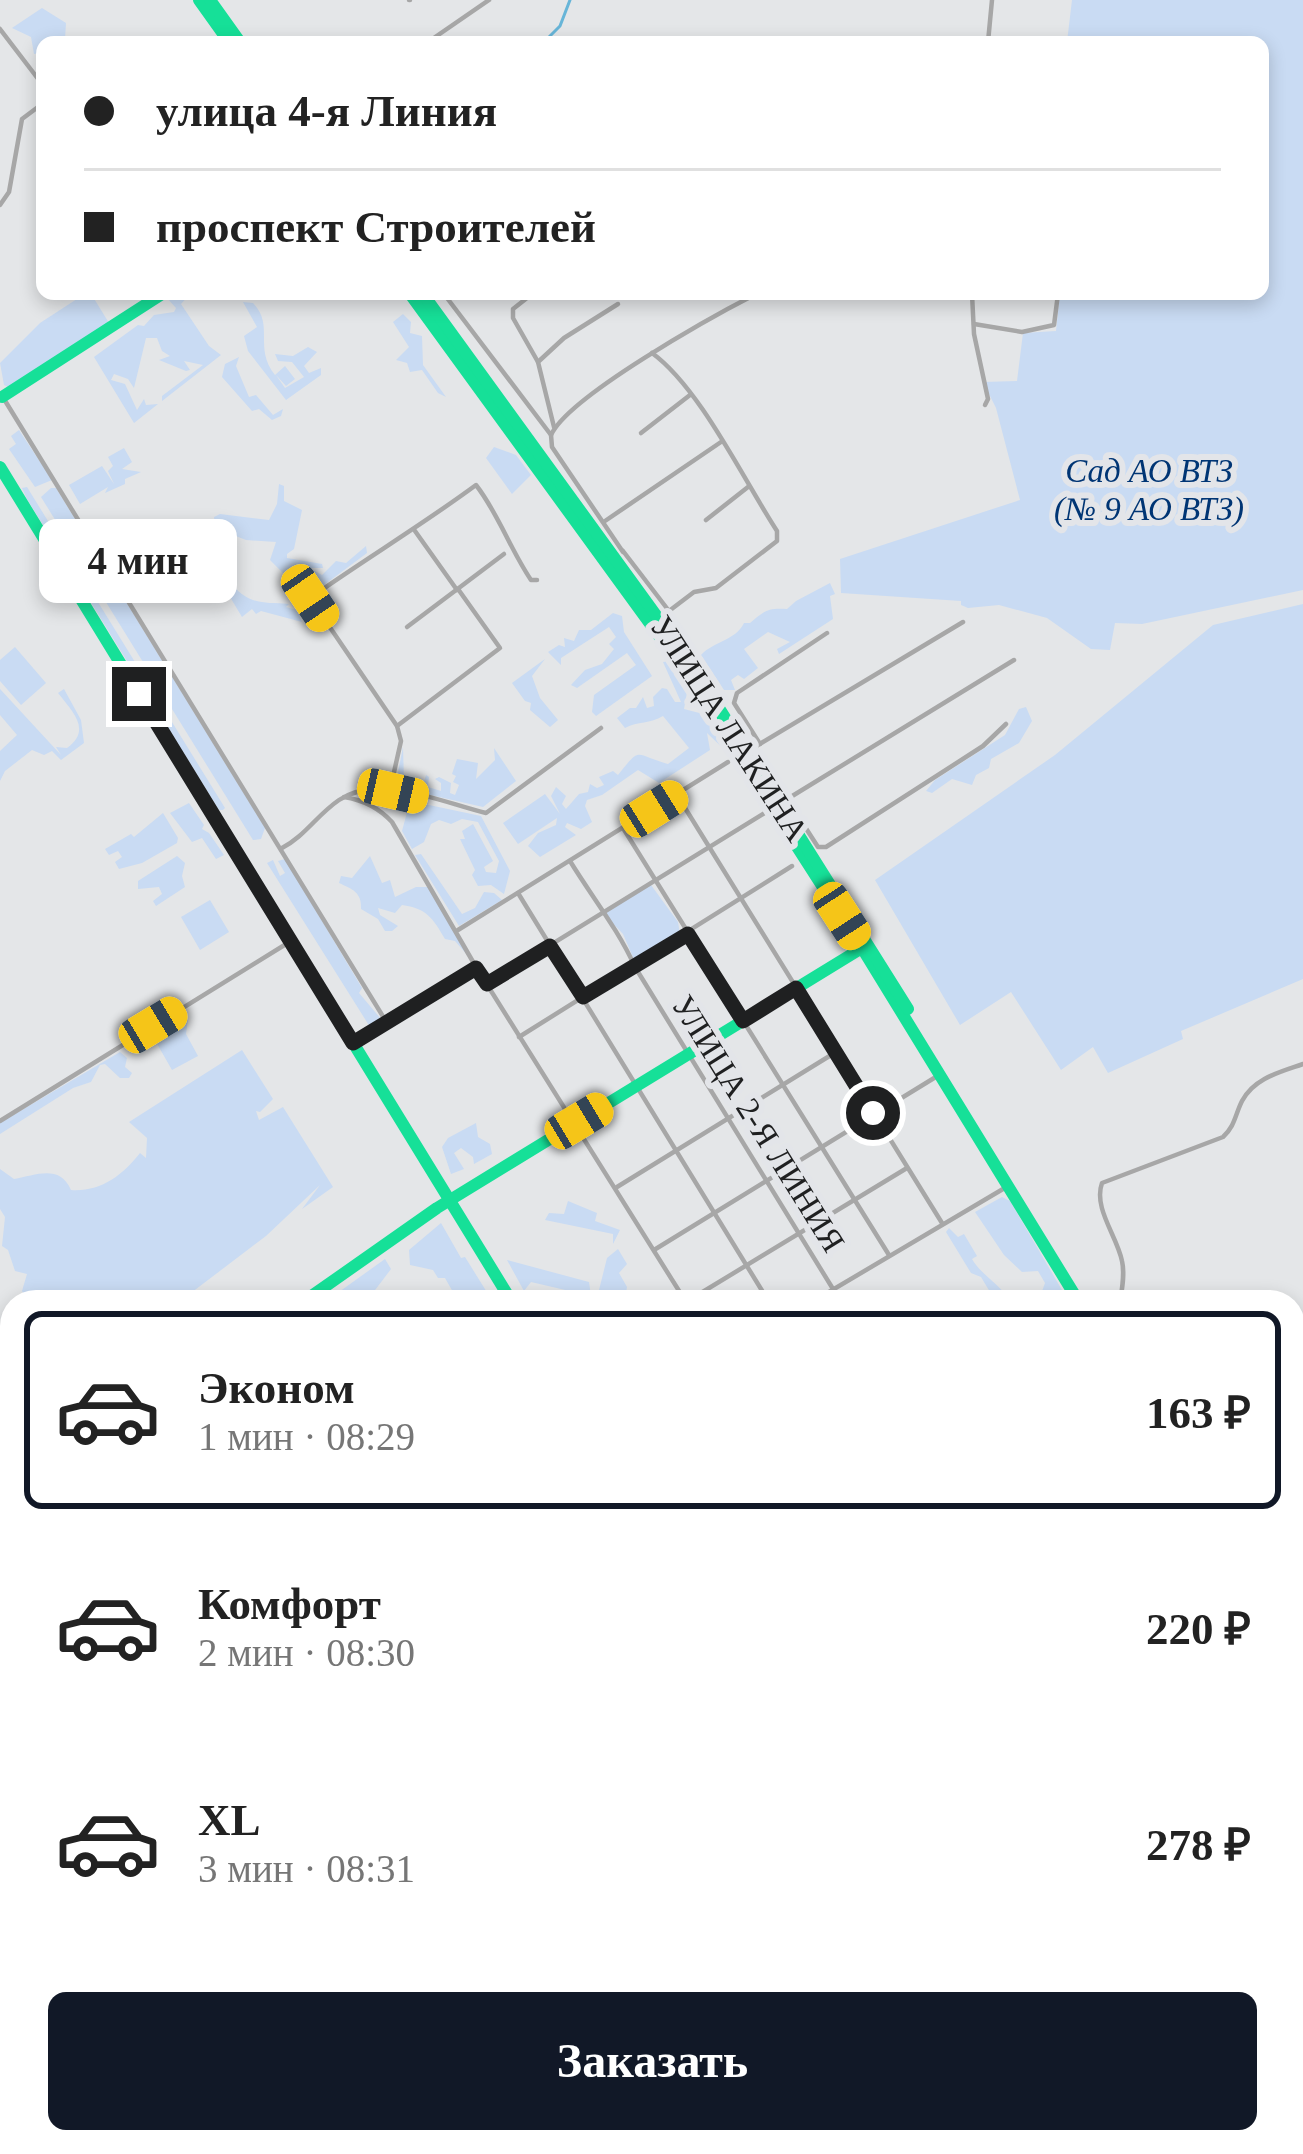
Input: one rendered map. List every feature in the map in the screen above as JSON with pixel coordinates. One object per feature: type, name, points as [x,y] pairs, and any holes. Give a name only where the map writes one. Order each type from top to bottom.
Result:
[{"type":"main road","points":[[199,0],[225,36]]},
{"type":"main road","points":[[210,0],[236,36]]},
{"type":"main road","points":[[1,396],[153,300]]},
{"type":"main road","name":"УЛИЦА ЛАКИНА","points":[[414,300],[780,803],[1076,1290]]},
{"type":"main road","name":"УЛИЦА ЛАКИНА","points":[[428,300],[621,557],[754,747],[780,803],[862,948],[1075,1290]]},
{"type":"main road","points":[[0,467],[505,1290]]},
{"type":"main road","points":[[320,1290],[450,1201],[862,948]]},
{"type":"street","points":[[989,36],[992,0]]},
{"type":"street","points":[[436,36],[486,1]]},
{"type":"street","points":[[0,28],[36,76]]},
{"type":"street","points":[[0,205],[10,192],[22,119],[36,108]]},
{"type":"street","points":[[449,300],[550,435],[552,446],[604,521],[621,557],[669,611],[694,592],[716,588],[736,575],[777,541],[777,531],[690,395],[669,366],[652,353]]},
{"type":"street","points":[[524,300],[513,309],[513,318],[538,362],[554,427]]},
{"type":"street","points":[[550,435],[554,427],[652,353],[745,300]]},
{"type":"street","points":[[972,300],[986,405]]},
{"type":"street","points":[[974,324],[1022,332],[1054,326],[1057,300]]},
{"type":"street","points":[[538,362],[564,338],[618,304]]},
{"type":"street","points":[[641,433],[690,395]]},
{"type":"street","points":[[1,396],[387,1023]]},
{"type":"street","points":[[604,521],[721,442]]},
{"type":"street","points":[[390,790],[401,741],[397,726],[310,598],[415,531],[476,484],[492,505],[496,523],[515,556],[531,580],[537,580]]},
{"type":"street","points":[[706,520],[748,487]]},
{"type":"street","points":[[397,726],[500,648],[415,531]]},
{"type":"street","points":[[407,626],[504,554]]},
{"type":"street","points":[[827,633],[737,692],[734,704],[754,747],[963,622]]},
{"type":"street","points":[[487,984],[1014,660]]},
{"type":"street","points":[[780,803],[818,847],[826,847],[983,746],[1006,724]]},
{"type":"street","points":[[282,848],[303,836],[310,824],[344,797],[375,788],[486,813],[601,728]]},
{"type":"street","points":[[456,932],[728,762]]},
{"type":"street","points":[[677,795],[942,1223]]},
{"type":"street","points":[[344,797],[369,805],[392,822],[476,968],[679,1290]]},
{"type":"street","points":[[623,828],[889,1256]]},
{"type":"street","name":"УЛИЦА 2-Я ЛИНИЯ","points":[[570,861],[602,914],[620,933],[635,967],[833,1289]]},
{"type":"street","points":[[519,1037],[792,866]]},
{"type":"street","points":[[518,893],[762,1290]]},
{"type":"street","points":[[0,1121],[291,940]]},
{"type":"street","points":[[353,1043],[476,968]]},
{"type":"street","points":[[617,1187],[836,1052]]},
{"type":"street","points":[[1121,1290],[1122,1260],[1098,1192],[1102,1183],[1223,1137],[1233,1128],[1251,1088],[1264,1078],[1303,1064]]},
{"type":"street","points":[[654,1250],[939,1075]]},
{"type":"street","points":[[705,1290],[907,1168]]},
{"type":"street","points":[[833,1289],[1009,1187]]},
{"type":"green space","name":"Сад АО ВТЗ (№ 9 АО ВТЗ)","points":[[1072,0],[1303,0],[1303,590],[1142,624],[1115,623],[1110,650],[1091,649],[1047,618],[999,605],[968,608],[961,601],[841,593],[840,559],[1020,500],[996,408],[983,382],[1017,381],[1023,333],[1056,331],[1059,300],[1269,300],[1269,36],[1068,36]]},
{"type":"green space","points":[[42,8],[66,23],[65,36],[36,36],[34,54],[31,37],[12,28]]},
{"type":"green space","points":[[75,300],[95,300],[109,323],[12,389],[4,385],[0,363],[40,323]]},
{"type":"green space","points":[[169,300],[185,300],[181,304],[209,346],[221,355],[162,401],[162,396],[203,365],[184,361],[190,370],[186,371],[159,360],[170,356],[157,338],[146,338],[134,388],[128,379],[114,374],[111,380],[125,384],[137,410],[144,399],[146,405],[158,404],[134,423],[94,357],[154,315],[176,308]]},
{"type":"green space","points":[[243,302],[253,303],[263,320],[265,355],[275,375],[285,366],[295,379],[286,386],[276,375],[285,388],[304,377],[292,362],[278,361],[275,354],[293,356],[308,347],[317,352],[304,366],[309,373],[321,368],[321,375],[286,400],[248,351],[244,336],[257,327]]},
{"type":"green space","points":[[403,314],[411,322],[410,333],[422,336],[423,365],[446,397],[422,370],[410,372],[407,363],[396,360],[409,347],[393,322]]},
{"type":"green space","points":[[239,357],[236,366],[249,397],[256,395],[273,415],[283,409],[281,416],[272,420],[259,409],[252,411],[222,377],[225,364]]},
{"type":"green space","points":[[19,430],[52,480],[35,487],[9,449],[16,444],[11,436]]},
{"type":"green space","points":[[494,447],[516,455],[531,475],[512,494],[486,458]]},
{"type":"green space","points":[[124,448],[132,462],[122,469],[141,472],[80,504],[69,485],[102,466],[114,484],[108,457]]},
{"type":"green space","points":[[279,484],[284,486],[284,501],[302,510],[294,549],[287,558],[322,564],[323,568],[309,568],[322,575],[336,561],[346,563],[366,546],[367,553],[320,588],[283,579],[270,560],[276,542],[246,540],[215,528],[214,517],[220,514],[269,520]]},
{"type":"green space","points":[[27,487],[223,810],[27,499],[22,488]]},
{"type":"green space","points":[[56,488],[265,828],[261,839],[253,840],[41,497]]},
{"type":"green space","points":[[217,561],[234,565],[232,585],[246,597],[289,604],[286,607],[297,610],[302,622],[261,611],[256,614],[252,609],[242,617],[221,582],[228,576],[215,573]]},
{"type":"green space","points":[[830,583],[835,594],[830,596],[833,619],[779,654],[777,649],[790,642],[768,632],[744,649],[758,668],[744,679],[738,675],[731,680],[735,690],[724,690],[701,655],[744,623],[767,611],[787,609]]},
{"type":"green space","points":[[1303,604],[1303,979],[1181,1031],[1183,1039],[1108,1073],[1093,1047],[1061,1070],[1011,992],[960,1025],[875,880],[1055,755],[1213,625]]},
{"type":"green space","points":[[613,613],[622,616],[624,632],[652,676],[596,716],[592,712],[594,695],[636,665],[627,653],[577,688],[571,685],[585,670],[602,664],[614,649],[609,644],[616,637],[609,627],[561,658],[561,665],[548,652],[559,645],[565,647],[564,638],[574,641],[579,630],[591,630]]},
{"type":"green space","points":[[15,647],[46,683],[21,705],[0,681],[0,660]]},
{"type":"green space","points":[[545,659],[532,676],[540,698],[558,720],[550,727],[530,710],[531,703],[512,683]]},
{"type":"green space","points":[[670,661],[688,687],[684,709],[711,716],[730,755],[707,733],[710,750],[659,783],[638,770],[587,800],[592,822],[581,829],[567,823],[565,827],[576,835],[540,857],[528,846],[538,833],[556,825],[557,818],[518,844],[503,823],[545,794],[560,814],[551,796],[556,787],[566,796],[562,804],[566,809],[579,794],[588,792],[590,784],[604,785],[599,777],[613,771],[618,775],[635,756],[668,764],[689,748],[663,716],[625,728],[617,718],[636,708],[643,697],[647,708],[654,706],[653,697],[662,688],[681,702],[663,662]]},
{"type":"green space","points":[[0,689],[61,755],[56,747],[67,748],[79,728],[58,693],[64,689],[81,720],[84,743],[61,760],[52,751],[44,755],[32,750],[5,771],[0,781],[0,751],[17,735],[0,715]]},
{"type":"green space","points":[[1026,707],[1032,721],[1019,743],[991,759],[989,768],[976,775],[972,785],[952,779],[932,793],[926,791],[935,780],[1005,735],[1019,709]]},
{"type":"green space","points":[[403,747],[404,780],[413,789],[422,789],[426,775],[428,787],[441,791],[435,779],[439,777],[451,783],[450,793],[455,795],[459,785],[452,774],[457,759],[478,763],[476,779],[495,760],[494,748],[516,781],[483,807],[400,788],[396,782]]},
{"type":"green space","points":[[410,801],[481,816],[510,871],[504,894],[491,885],[478,886],[472,875],[475,870],[460,839],[465,839],[462,831],[473,824],[493,861],[484,867],[486,872],[496,873],[499,861],[478,822],[439,820],[431,824],[424,842],[412,849],[402,831]]},
{"type":"green space","points":[[189,803],[202,829],[224,855],[216,859],[202,838],[192,842],[170,813]]},
{"type":"green space","points":[[163,813],[177,843],[142,863],[119,869],[115,862],[122,857],[118,851],[109,855],[105,849],[131,834],[134,837]]},
{"type":"green space","points":[[421,854],[462,914],[475,908],[484,892],[502,900],[459,926],[415,855]]},
{"type":"green space","points":[[177,856],[185,863],[185,887],[156,906],[153,901],[162,894],[159,887],[138,889],[138,881]]},
{"type":"green space","points":[[370,856],[382,883],[390,880],[395,897],[428,887],[469,957],[417,909],[402,905],[395,913],[378,908],[380,915],[398,926],[385,931],[378,919],[361,909],[358,895],[339,883],[341,876],[352,878]]},
{"type":"green space","points":[[285,859],[362,988],[359,993],[381,1019],[378,1025],[370,1027],[267,863],[273,860],[280,876],[285,873],[278,861]]},
{"type":"green space","points":[[651,885],[678,922],[680,934],[635,962],[623,934],[604,914]]},
{"type":"green space","points":[[210,900],[229,932],[200,950],[181,917]]},
{"type":"green space","points":[[188,1020],[186,1034],[198,1056],[172,1070],[156,1042],[161,1033]]},
{"type":"green space","points":[[242,1050],[273,1099],[256,1111],[259,1120],[283,1107],[333,1187],[302,1209],[320,1185],[266,1236],[195,1290],[22,1290],[27,1274],[15,1271],[2,1246],[5,1217],[0,1209],[0,1169],[14,1179],[54,1174],[71,1190],[101,1185],[140,1153],[146,1158],[147,1138],[129,1122]]},
{"type":"green space","points":[[120,1052],[127,1058],[129,1078],[120,1078],[100,1065],[91,1082],[73,1088],[0,1134],[0,1123]]},
{"type":"green space","points":[[476,1123],[478,1137],[490,1144],[492,1154],[474,1164],[473,1157],[461,1148],[454,1153],[464,1169],[451,1174],[442,1147],[448,1138]]},
{"type":"green space","points":[[1002,1197],[1010,1201],[1062,1290],[1042,1290],[1045,1283],[1038,1271],[1022,1272],[1004,1255],[975,1212]]},
{"type":"green space","points":[[568,1201],[597,1213],[595,1221],[620,1230],[613,1244],[613,1234],[545,1220],[549,1213],[564,1214]]},
{"type":"green space","points":[[441,1223],[486,1290],[452,1290],[433,1270],[410,1265],[409,1250]]},
{"type":"green space","points":[[949,1228],[958,1237],[964,1234],[977,1256],[972,1259],[976,1265],[1002,1290],[989,1290],[981,1277],[971,1273],[946,1232]]},
{"type":"green space","points":[[618,1249],[627,1264],[619,1273],[626,1290],[599,1290],[607,1258]]},
{"type":"green space","points":[[385,1259],[391,1269],[375,1290],[342,1290]]},
{"type":"green space","points":[[507,1260],[589,1282],[590,1290],[531,1282],[523,1290]]},
{"type":"waterway","points":[[550,36],[560,26],[570,0]]},
{"type":"traffic: fast","points":[[199,0],[225,36]]},
{"type":"traffic: fast","points":[[210,0],[236,36]]},
{"type":"traffic: fast","points":[[2,397],[153,300]]},
{"type":"traffic: fast","points":[[414,300],[683,669],[862,948],[1072,1290]]},
{"type":"traffic: fast","points":[[427,300],[690,662],[908,1009]]},
{"type":"traffic: fast","points":[[0,467],[505,1290]]},
{"type":"traffic: fast","points":[[320,1290],[437,1208],[862,948]]},
{"type":"route","points":[[139,694],[353,1043],[476,968],[487,984],[550,946],[583,997],[688,934],[743,1021],[796,988],[873,1113]]}]
